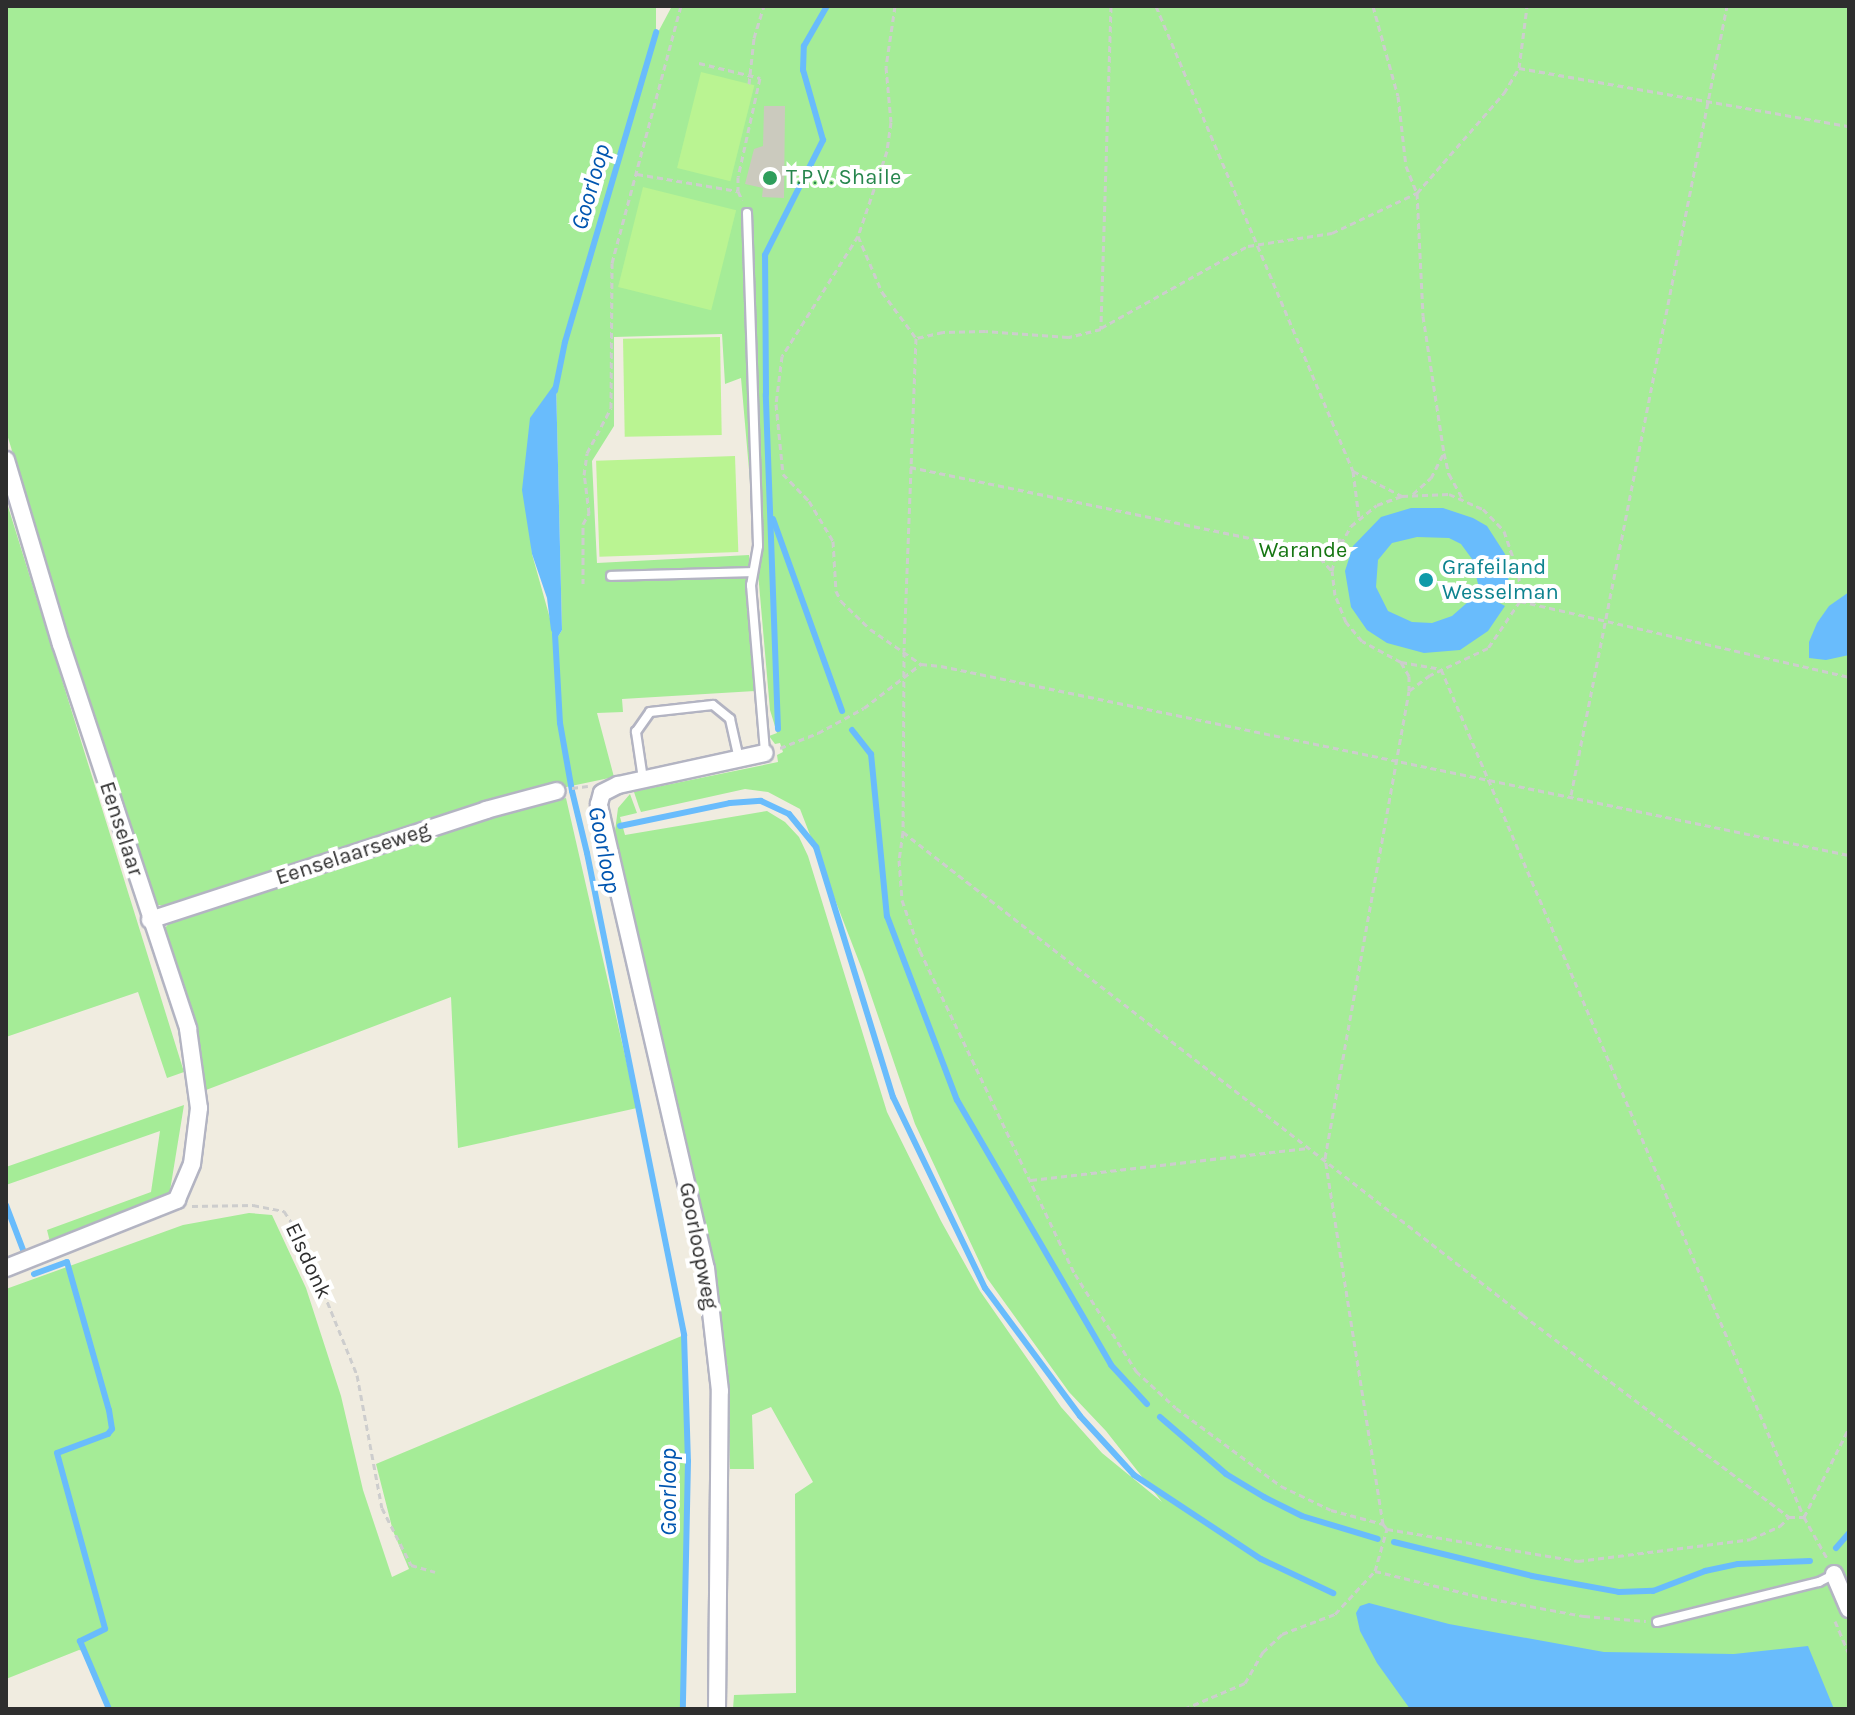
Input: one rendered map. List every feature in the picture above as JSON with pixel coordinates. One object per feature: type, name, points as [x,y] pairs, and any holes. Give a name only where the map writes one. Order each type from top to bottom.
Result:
[{"type":"street","name":"Eenselaar","points":[[6,460],[61,644],[188,1029],[199,1108],[192,1164],[177,1200]]},
{"type":"street","points":[[643,779],[765,753]]},
{"type":"street","name":"Goorloopweg","points":[[643,779],[602,793],[599,804],[642,1004],[706,1269],[720,1391],[717,1709]]},
{"type":"street","name":"Eenselaarseweg","points":[[150,920],[486,810],[557,791]]},
{"type":"street","points":[[6,1268],[177,1200]]},
{"type":"street","points":[[1834,1574],[1849,1609]]},
{"type":"lane","points":[[747,213],[758,546],[751,572],[765,753]]},
{"type":"lane","points":[[611,576],[751,572]]},
{"type":"lane","points":[[643,779],[636,732],[650,712],[713,705],[730,719],[739,760]]},
{"type":"lane","points":[[1657,1622],[1819,1582],[1834,1574]]},
{"type":"path","points":[[583,584],[583,524],[589,513],[584,475],[587,453],[611,408],[612,263],[681,6]]},
{"type":"path","points":[[749,84],[754,38],[764,6]]},
{"type":"path","points":[[895,6],[886,67],[891,122],[887,151],[858,236],[782,356],[776,404],[783,474],[809,501],[833,541],[836,591],[841,601],[870,629],[921,664],[1849,855]]},
{"type":"path","points":[[1101,329],[1111,6]]},
{"type":"path","points":[[1156,6],[1260,245],[1353,471],[1359,518]]},
{"type":"path","points":[[1373,6],[1398,96],[1406,166],[1417,193],[1423,316],[1444,453],[1449,474],[1463,499]]},
{"type":"path","points":[[916,338],[943,332],[985,331],[1068,337],[1101,329],[1157,300],[1225,256],[1260,245],[1332,233],[1417,193],[1504,93],[1519,68],[1527,6]]},
{"type":"path","points":[[1571,797],[1603,620],[1727,6]]},
{"type":"path","points":[[699,63],[760,78],[738,177],[738,191],[747,213]]},
{"type":"path","points":[[1519,68],[1849,126]]},
{"type":"path","points":[[637,174],[738,191]]},
{"type":"path","points":[[858,236],[882,292],[916,338],[904,651],[903,832],[899,860],[902,900],[920,951],[1075,1274],[1136,1371],[1176,1408],[1281,1486],[1331,1510],[1383,1524]]},
{"type":"path","points":[[1413,495],[1431,478],[1444,453]]},
{"type":"path","points":[[910,467],[1304,549],[1320,558],[1332,571]]},
{"type":"path","points":[[1353,471],[1402,496]]},
{"type":"path","points":[[1409,691],[1441,669],[1488,648],[1509,623],[1520,601],[1519,575],[1504,531],[1483,509],[1449,494],[1402,496],[1377,505],[1359,518],[1343,538],[1332,571],[1335,595],[1346,622],[1362,641],[1401,662],[1441,669]]},
{"type":"path","points":[[1304,549],[1322,547],[1343,538]]},
{"type":"path","points":[[1520,601],[1849,677]]},
{"type":"path","points":[[1401,662],[1409,676],[1409,691],[1325,1158],[1383,1524],[1387,1529],[1578,1561],[1751,1539],[1780,1526],[1789,1517]]},
{"type":"path","points":[[765,753],[844,719],[883,696],[921,664]]},
{"type":"path","points":[[1441,669],[1804,1517],[1834,1574]]},
{"type":"path","points":[[903,832],[1523,1315],[1789,1517],[1804,1517]]},
{"type":"path","points":[[1031,1180],[1308,1148]]},
{"type":"path","name":"Elsdonk","points":[[177,1200],[192,1206],[253,1205],[284,1211],[301,1237],[357,1375],[382,1508],[411,1565],[435,1572]]},
{"type":"path","points":[[1804,1517],[1849,1428]]},
{"type":"path","points":[[1184,1709],[1245,1683],[1263,1652],[1282,1634],[1335,1614],[1375,1571],[1387,1529]]},
{"type":"path","points":[[1375,1571],[1584,1616],[1657,1622]]},
{"type":"green space","name":"Warande","points":[[6,6],[656,6],[656,36],[672,6],[1849,6],[1849,1709],[733,1709],[734,1695],[796,1693],[795,1494],[813,1482],[771,1407],[752,1415],[754,1469],[730,1469],[728,1370],[715,1283],[615,831],[618,808],[630,794],[637,813],[620,817],[625,835],[767,811],[785,822],[799,837],[808,856],[887,1112],[941,1221],[980,1291],[1061,1407],[1102,1453],[1162,1502],[1106,1431],[1069,1392],[987,1278],[915,1124],[863,972],[800,809],[768,792],[745,789],[641,812],[639,807],[634,792],[778,762],[777,755],[783,752],[780,743],[775,744],[769,736],[777,733],[770,710],[741,378],[725,384],[722,334],[614,337],[614,426],[592,461],[597,563],[749,555],[755,691],[622,699],[623,712],[597,713],[614,777],[486,804],[173,907],[158,905],[149,899],[6,431]],"holes":[[[556,383],[562,630],[556,640],[532,554],[531,538]]]},
{"type":"green space","points":[[701,72],[754,85],[730,181],[677,168]]},
{"type":"green space","points":[[643,187],[736,210],[711,310],[618,287]]},
{"type":"green space","points":[[720,337],[722,435],[625,437],[623,339]]},
{"type":"green space","points":[[735,456],[738,552],[599,557],[596,461]]},
{"type":"green space","points":[[6,500],[184,1072],[167,1078],[138,992],[6,1037]]},
{"type":"green space","points":[[566,798],[637,1108],[458,1148],[451,997],[206,1090],[201,1062],[162,941],[164,929],[175,917],[488,814]]},
{"type":"green space","points":[[184,1105],[168,1203],[52,1250],[47,1230],[151,1192],[160,1131],[6,1185],[6,1167]]},
{"type":"green space","points":[[249,1213],[272,1215],[306,1288],[341,1396],[363,1490],[392,1577],[409,1569],[393,1531],[376,1464],[684,1335],[688,1461],[683,1709],[110,1709],[84,1651],[79,1650],[6,1679],[6,1289],[183,1225]]},
{"type":"water","points":[[556,382],[562,630],[556,640],[551,630],[547,598],[532,554],[522,490],[530,418]]},
{"type":"water","points":[[1411,508],[1443,508],[1487,526],[1505,554],[1510,591],[1498,592],[1496,601],[1505,606],[1488,631],[1460,650],[1424,653],[1387,643],[1367,630],[1351,607],[1345,571],[1353,546],[1381,517]],"holes":[[[1417,537],[1449,538],[1461,544],[1472,559],[1478,584],[1487,590],[1485,598],[1469,601],[1452,616],[1432,623],[1412,622],[1388,611],[1376,587],[1378,560],[1392,543]]]},
{"type":"water","points":[[1849,592],[1849,655],[1826,660],[1809,658],[1809,642],[1817,623],[1829,606]]},
{"type":"water","points":[[1369,1603],[1449,1624],[1604,1652],[1734,1654],[1808,1646],[1834,1709],[1410,1709],[1377,1663],[1360,1631],[1356,1613],[1360,1606]]},
{"type":"building","points":[[764,106],[785,106],[784,198],[762,197],[763,188],[745,184],[754,149],[763,146]]},
{"type":"waterway","points":[[778,729],[766,394],[765,255],[823,140],[803,70],[804,46],[827,6]]},
{"type":"waterway","name":"Goorloop","points":[[555,391],[565,342],[656,32]]},
{"type":"waterway","points":[[773,519],[842,711]]},
{"type":"waterway","name":"Goorloop","points":[[555,634],[560,723],[572,791],[684,1335],[688,1461],[683,1709]]},
{"type":"waterway","points":[[852,730],[871,754],[887,916],[957,1100],[1111,1365],[1147,1404]]},
{"type":"waterway","points":[[620,826],[730,803],[761,801],[789,814],[816,847],[893,1097],[985,1288],[1080,1416],[1134,1475],[1261,1559],[1333,1593]]},
{"type":"waterway","points":[[6,1205],[25,1255]]},
{"type":"waterway","points":[[34,1274],[67,1262],[109,1410],[112,1429],[108,1434],[57,1453],[105,1629],[80,1641],[109,1709]]},
{"type":"waterway","points":[[1160,1417],[1226,1474],[1264,1497],[1302,1516],[1378,1539]]},
{"type":"waterway","points":[[1836,1548],[1849,1533]]},
{"type":"waterway","points":[[1394,1542],[1532,1576],[1619,1592],[1653,1591],[1705,1571],[1738,1564],[1810,1561]]},
{"type":"place","name":"T.P.V. Shaile","points":[[770,178]]},
{"type":"place","name":"Grafeiland Wesselman","points":[[1426,580]]}]
